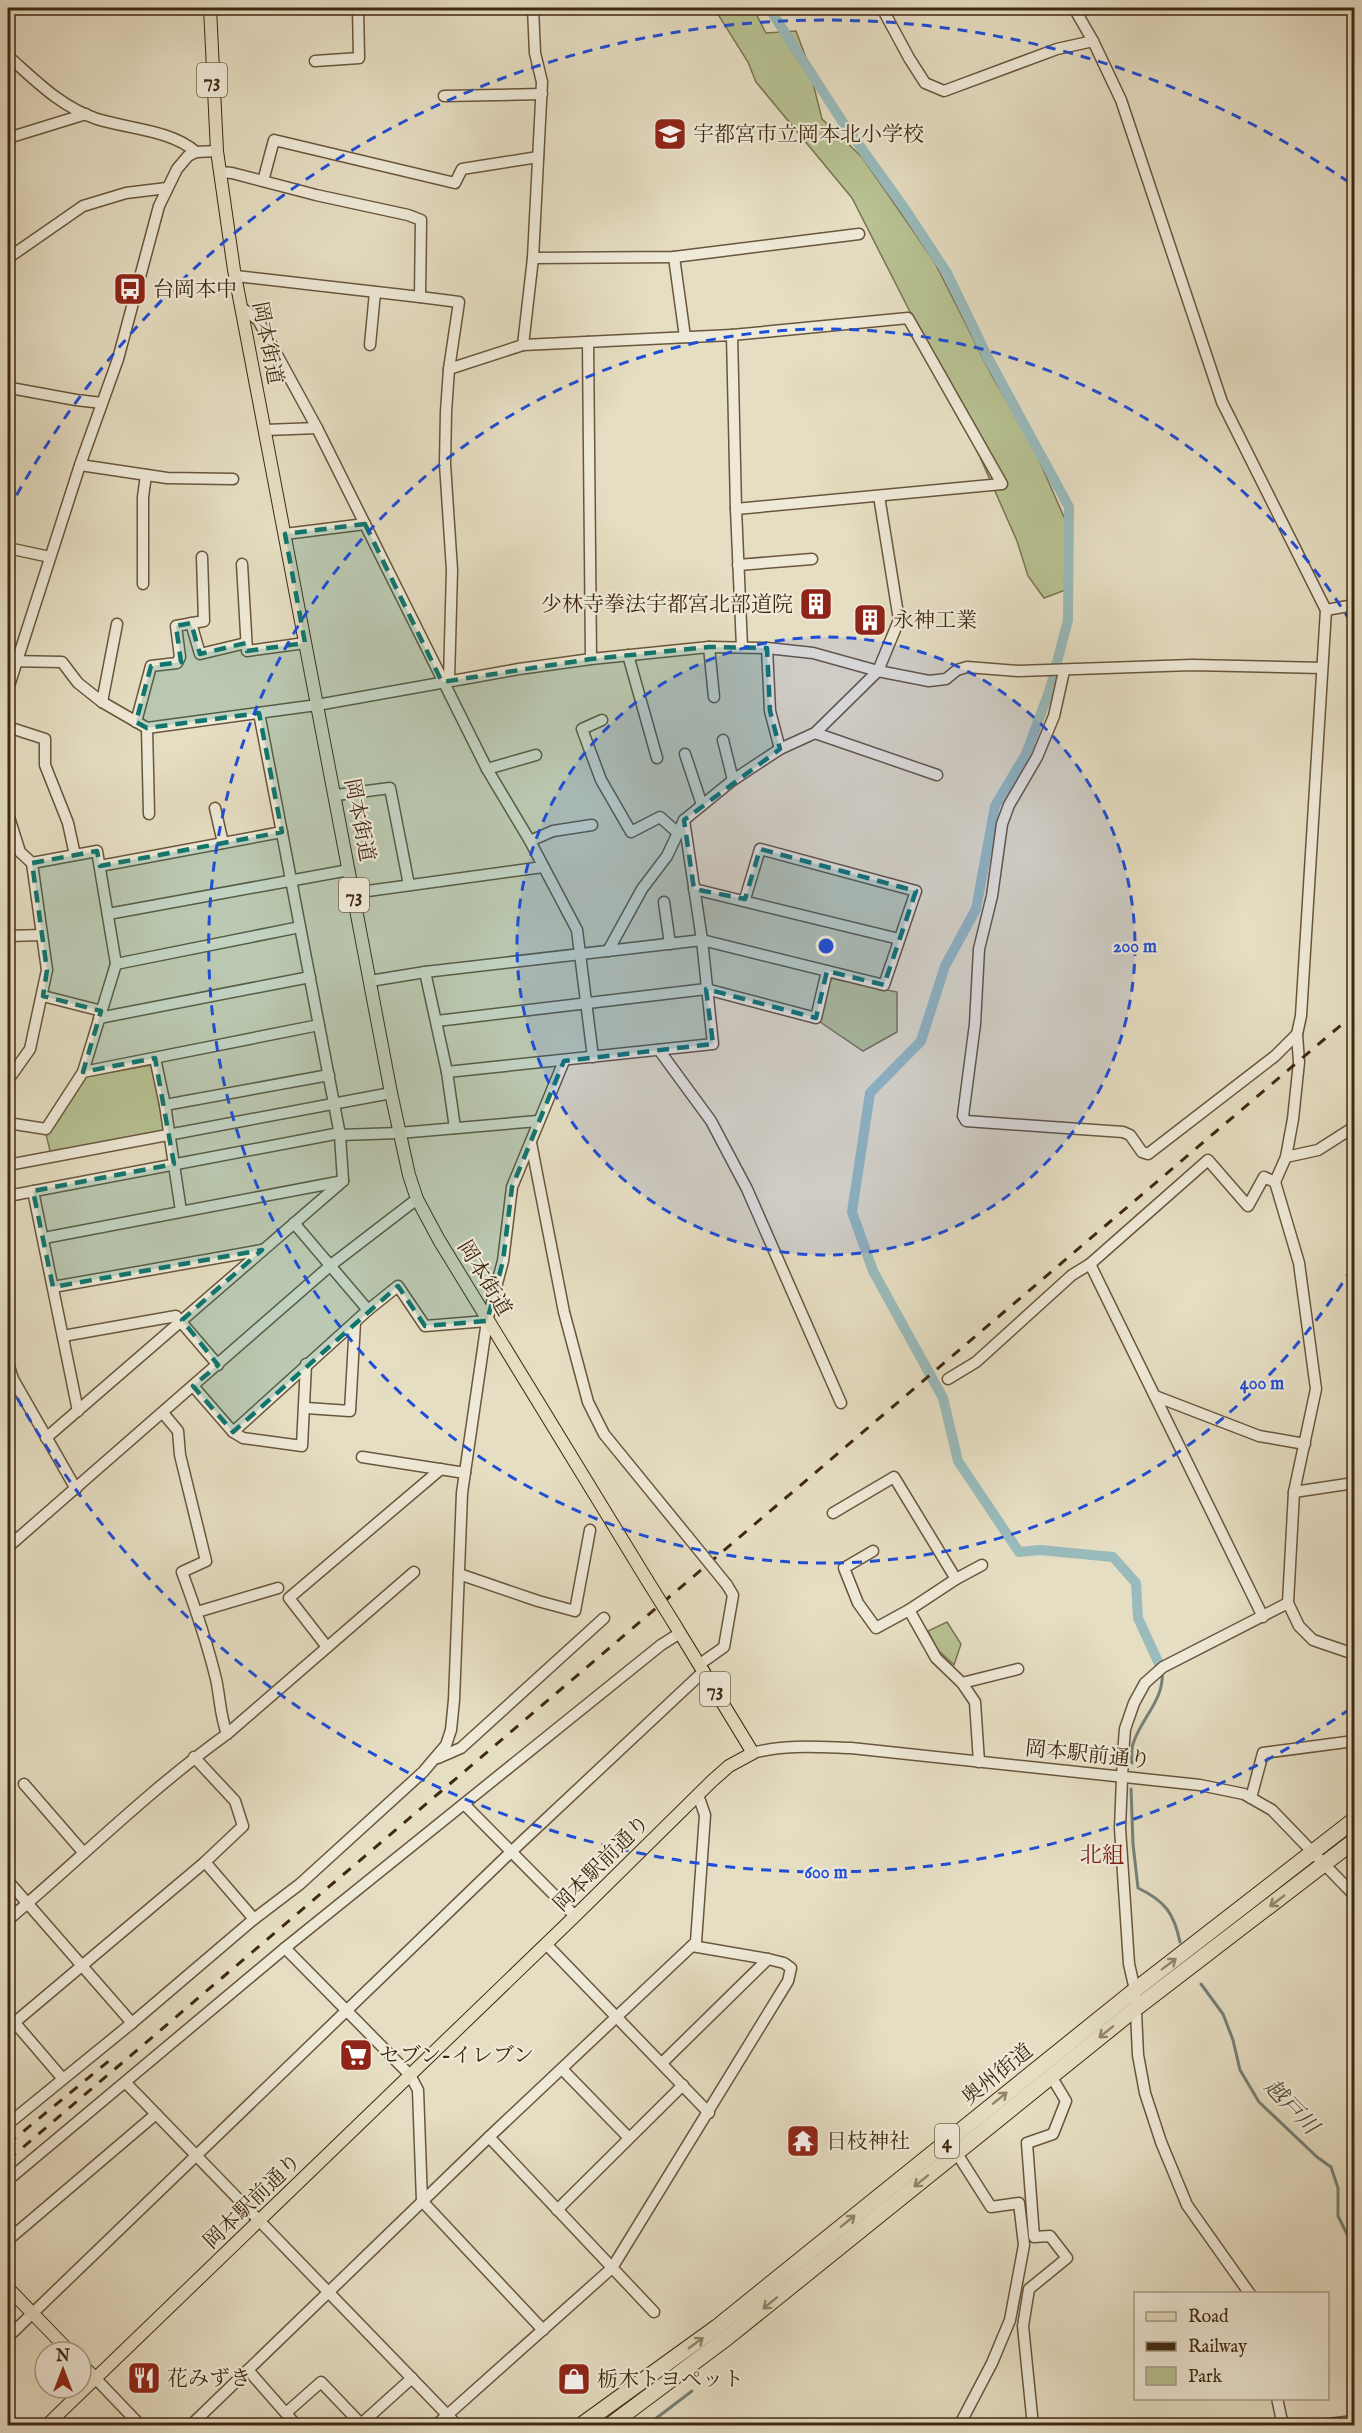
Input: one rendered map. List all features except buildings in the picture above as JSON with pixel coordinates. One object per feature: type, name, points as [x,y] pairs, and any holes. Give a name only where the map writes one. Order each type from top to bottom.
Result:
[{"type":"highway","name":"奥州街道","points":[[609,2426],[728,2337],[1135,2009],[1319,1859],[1354,1820]]},
{"type":"highway","name":"奥州街道","points":[[580,2426],[717,2327],[1135,1990],[1319,1859],[1354,1840]]},
{"type":"main road","name":"岡本街道","points":[[210,8],[217,151],[236,276],[391,1093],[417,1199],[487,1321],[678,1629]]},
{"type":"main road","name":"73","points":[[678,1629],[753,1753]]},
{"type":"main road","name":"岡本駅前通り","points":[[46,2426],[698,1795],[729,1766],[753,1753]]},
{"type":"main road","points":[[8,2288],[58,2340]]},
{"type":"main road","points":[[93,2376],[96,2379]]},
{"type":"street","points":[[315,61],[359,58],[358,8]]},
{"type":"street","points":[[523,345],[533,258],[542,94],[542,82],[535,53],[533,8]]},
{"type":"street","points":[[882,8],[925,83],[944,91],[1057,49],[1093,41]]},
{"type":"street","points":[[1074,8],[1093,41],[1121,100],[1222,402],[1326,610],[1301,1016],[1297,1034],[1299,1062],[1286,1157],[1275,1182],[1299,1263],[1316,1389],[1294,1492],[1288,1603],[1299,1626],[1313,1640],[1354,1654]]},
{"type":"street","points":[[8,56],[62,103],[86,114],[185,142],[196,152]]},
{"type":"street","points":[[444,96],[542,94]]},
{"type":"street","points":[[8,138],[86,114]]},
{"type":"street","points":[[263,181],[273,140],[455,183],[462,169],[538,157]]},
{"type":"street","points":[[8,689],[12,661],[125,336],[152,226],[167,188],[182,162],[196,152],[217,151]]},
{"type":"street","points":[[220,172],[408,215],[421,220],[420,297]]},
{"type":"street","points":[[8,258],[83,206],[126,192],[167,188]]},
{"type":"street","points":[[533,258],[674,257],[860,234]]},
{"type":"street","points":[[674,257],[685,337]]},
{"type":"street","points":[[236,276],[459,302],[449,369],[445,464],[452,570],[446,681]]},
{"type":"street","points":[[370,345],[375,292]]},
{"type":"street","points":[[242,308],[258,320],[317,428],[446,681],[487,769],[530,841],[577,930],[593,1057]]},
{"type":"street","points":[[449,369],[523,345],[732,335],[908,318],[1002,484],[736,509]]},
{"type":"street","points":[[732,335],[742,647]]},
{"type":"street","points":[[588,342],[591,659]]},
{"type":"street","points":[[16,389],[102,403]]},
{"type":"street","points":[[266,429],[317,428]]},
{"type":"street","points":[[80,465],[167,478],[233,479]]},
{"type":"street","points":[[143,584],[143,498],[146,475]]},
{"type":"street","points":[[608,951],[642,889],[667,856],[684,820],[733,780],[780,749],[815,733],[878,671],[900,620],[879,496]]},
{"type":"street","points":[[285,534],[365,524]]},
{"type":"street","points":[[8,548],[50,557]]},
{"type":"street","points":[[136,722],[151,666],[177,663],[180,657],[176,626],[204,621],[202,557]]},
{"type":"street","points":[[738,565],[812,559]]},
{"type":"street","points":[[242,564],[247,651],[305,643]]},
{"type":"street","points":[[1326,610],[1354,605]]},
{"type":"street","points":[[191,623],[200,654],[246,643]]},
{"type":"street","points":[[102,702],[117,624]]},
{"type":"street","points":[[12,661],[62,662],[78,683],[102,702],[147,728],[317,705],[446,681],[591,659],[709,647],[767,648],[813,653],[878,671],[929,681],[946,679],[957,670],[967,667],[1046,671],[1192,665],[1322,668]]},
{"type":"street","points":[[709,647],[714,697]]},
{"type":"street","points":[[767,648],[770,711],[780,749]]},
{"type":"street","points":[[628,655],[657,758]]},
{"type":"street","points":[[1062,671],[1054,716],[1037,757],[1009,805],[1002,824],[992,897],[980,949],[975,1024],[963,1116],[966,1121],[1123,1132],[1130,1135],[1142,1152],[1148,1154],[1275,1056],[1297,1034]]},
{"type":"street","points":[[259,712],[340,1134],[343,1181]]},
{"type":"street","points":[[602,720],[582,729],[601,780],[631,832],[660,817],[678,833]]},
{"type":"street","points":[[8,727],[45,739],[45,765],[68,823],[75,855]]},
{"type":"street","points":[[147,728],[148,814]]},
{"type":"street","points":[[815,733],[937,775]]},
{"type":"street","points":[[723,740],[733,780]]},
{"type":"street","points":[[685,754],[702,805]]},
{"type":"street","points":[[487,769],[536,755]]},
{"type":"street","points":[[336,795],[390,788],[409,885]]},
{"type":"street","points":[[215,808],[223,843]]},
{"type":"street","points":[[8,814],[20,852],[32,863],[47,970],[30,1049],[8,1080]]},
{"type":"street","points":[[447,1072],[713,1044],[702,940],[684,820]]},
{"type":"street","points":[[530,841],[553,831],[592,825]]},
{"type":"street","points":[[100,866],[282,832]]},
{"type":"street","points":[[370,981],[425,972],[702,940],[884,985],[916,891],[760,849],[745,899]]},
{"type":"street","points":[[8,1123],[46,1129],[83,1072],[116,964],[97,851],[32,863]]},
{"type":"street","points":[[353,892],[543,867]]},
{"type":"street","points":[[108,914],[349,870]]},
{"type":"street","points":[[694,889],[745,899],[899,939]]},
{"type":"street","points":[[664,902],[670,944]]},
{"type":"street","points":[[116,964],[300,927]]},
{"type":"street","points":[[8,936],[42,935]]},
{"type":"street","points":[[436,1021],[706,989],[816,1018],[827,971]]},
{"type":"street","points":[[425,972],[447,1072],[455,1128]]},
{"type":"street","points":[[43,996],[101,1015],[310,978]]},
{"type":"street","points":[[83,1072],[319,1025]]},
{"type":"street","points":[[659,1050],[711,1121],[747,1190],[841,1403]]},
{"type":"street","points":[[156,1058],[181,1211]]},
{"type":"street","points":[[8,2124],[300,1884],[436,1758],[446,1745],[451,1730],[465,1473],[487,1321],[503,1261],[512,1187],[564,1061]]},
{"type":"street","points":[[165,1105],[329,1075]]},
{"type":"street","points":[[8,1165],[391,1093]]},
{"type":"street","points":[[8,1196],[340,1134],[399,1133],[538,1121]]},
{"type":"street","points":[[1286,1157],[1318,1150],[1354,1127]]},
{"type":"street","points":[[8,2337],[724,1647],[733,1595],[604,1434],[588,1402],[564,1312],[531,1143]]},
{"type":"street","points":[[948,1379],[976,1362],[1072,1275],[1090,1264],[1208,1160],[1248,1206],[1264,1177],[1275,1182]]},
{"type":"street","points":[[44,1238],[343,1181]]},
{"type":"street","points":[[46,1438],[343,1181]]},
{"type":"street","points":[[33,1191],[78,1411]]},
{"type":"street","points":[[8,1547],[331,1265],[417,1199]]},
{"type":"street","points":[[294,1223],[368,1310]]},
{"type":"street","points":[[53,1287],[262,1250]]},
{"type":"street","points":[[1090,1264],[1263,1617]]},
{"type":"street","points":[[233,1432],[306,1364],[398,1286],[425,1326],[487,1321]]},
{"type":"street","points":[[63,1336],[176,1316],[182,1320],[218,1365]]},
{"type":"street","points":[[306,1408],[350,1411],[355,1322]]},
{"type":"street","points":[[8,1363],[13,1379],[76,1489]]},
{"type":"street","points":[[193,1386],[233,1432],[243,1438],[302,1446],[306,1408],[306,1364]]},
{"type":"street","points":[[1155,1396],[1259,1436],[1305,1444]]},
{"type":"street","points":[[163,1413],[178,1431],[180,1455],[206,1561],[182,1572],[197,1612],[214,1671],[222,1722],[227,1734]]},
{"type":"street","points":[[362,1457],[465,1473]]},
{"type":"street","points":[[327,1647],[289,1598],[441,1469]]},
{"type":"street","points":[[833,1513],[894,1477],[956,1579]]},
{"type":"street","points":[[1294,1492],[1354,1484]]},
{"type":"street","points":[[459,1574],[575,1611],[590,1530]]},
{"type":"street","points":[[873,1551],[844,1568],[858,1603],[876,1628],[982,1565]]},
{"type":"street","points":[[8,1920],[83,1852],[194,1757],[227,1734],[414,1572]]},
{"type":"street","points":[[197,1612],[278,1588]]},
{"type":"street","points":[[1249,2292],[1186,2205],[1161,2142],[1145,2093],[1138,2055],[1135,1990],[1129,1964],[1120,1828],[1125,1729],[1144,1683],[1163,1666],[1288,1603]]},
{"type":"street","points":[[909,1610],[936,1658],[962,1683],[975,1702],[979,1762]]},
{"type":"street","points":[[436,1758],[461,1748],[604,1618]]},
{"type":"street","points":[[8,2180],[285,1948],[678,1629]]},
{"type":"street","points":[[962,1683],[1018,1669]]},
{"type":"street","points":[[1251,1798],[1263,1753],[1354,1741]]},
{"type":"street","name":"岡本駅前通り","points":[[753,1753],[766,1749],[813,1746],[1200,1785],[1251,1798],[1272,1810],[1354,1895]]},
{"type":"street","points":[[63,2079],[11,2026],[205,1862],[243,1826],[235,1801],[194,1757]]},
{"type":"street","points":[[24,1784],[83,1852]]},
{"type":"street","points":[[190,2426],[422,2201],[692,1946],[697,1938],[705,1815],[698,1795]]},
{"type":"street","points":[[464,1804],[575,1916]]},
{"type":"street","points":[[205,1862],[254,1920]]},
{"type":"street","points":[[8,1881],[132,2024]]},
{"type":"street","points":[[546,1944],[709,2113]]},
{"type":"street","points":[[435,2426],[612,2268],[789,1981],[791,1968],[788,1965],[768,1959],[692,1946]]},
{"type":"street","points":[[285,1948],[410,2075],[418,2090],[422,2201],[543,2330]]},
{"type":"street","points":[[662,2063],[768,1959]]},
{"type":"street","points":[[562,2070],[629,2138]]},
{"type":"street","points":[[1033,2426],[1023,2326],[1029,2289],[1067,2258],[1050,2236],[1034,2237],[1027,2143],[1053,2134],[1066,2101],[1051,2076]]},
{"type":"street","points":[[126,2083],[458,2426]]},
{"type":"street","points":[[557,2210],[683,2085]]},
{"type":"street","points":[[8,2240],[156,2114]]},
{"type":"street","points":[[489,2137],[654,2312]]},
{"type":"street","points":[[956,2152],[991,2207],[1020,2203],[1024,2245],[1010,2320],[992,2363],[959,2426]]},
{"type":"street","points":[[248,2370],[297,2426]]},
{"type":"street","points":[[286,2413],[321,2382],[362,2424],[412,2378]]},
{"type":"street","points":[[96,2379],[141,2426]]},
{"type":"street","points":[[1277,2400],[1283,2426]]},
{"type":"street","points":[[1311,2426],[1354,2421]]},
{"type":"highlighted area","points":[[365,524],[442,682],[591,659],[709,647],[767,648],[770,711],[780,749],[684,820],[694,889],[745,899],[760,849],[916,891],[884,985],[827,971],[816,1018],[706,989],[713,1044],[564,1061],[512,1187],[503,1261],[487,1321],[425,1326],[398,1286],[233,1432],[193,1386],[218,1365],[182,1320],[262,1250],[53,1287],[33,1191],[174,1164],[155,1058],[83,1072],[101,1011],[43,996],[47,970],[32,863],[97,851],[100,866],[282,832],[259,713],[147,728],[136,722],[151,666],[181,662],[176,626],[191,623],[200,654],[246,643],[247,651],[305,643],[285,534]]},
{"type":"green space","points":[[714,8],[753,8],[766,33],[796,31],[808,63],[822,119],[862,157],[934,261],[992,376],[1031,442],[1068,526],[1068,589],[1044,598],[1028,576],[1017,541],[953,396],[852,198],[756,82],[748,62]]},
{"type":"green space","points":[[830,978],[897,992],[897,1032],[863,1051],[820,1022]]},
{"type":"green space","points":[[152,1065],[166,1139],[52,1160],[46,1134],[84,1077]]},
{"type":"green space","points":[[947,1622],[961,1644],[954,1665],[938,1650],[928,1631]]},
{"type":"waterway","points":[[769,8],[844,124],[905,209],[947,273],[987,356],[1069,507],[1068,620],[1050,689],[1026,754],[995,806],[976,909],[945,966],[921,1041],[870,1093],[852,1212],[873,1271],[943,1398],[958,1461],[1019,1552],[1040,1550],[1113,1557],[1136,1583],[1138,1618],[1160,1666]]},
{"type":"waterway","points":[[1132,1763],[1133,1744],[1160,1691],[1162,1672]]},
{"type":"waterway","name":"越戸川","points":[[1131,1789],[1133,1844],[1138,1888],[1162,1903],[1167,1909],[1175,1923],[1180,1942]]},
{"type":"waterway","name":"越戸川","points":[[1201,1984],[1223,2014],[1233,2040],[1240,2070],[1259,2102],[1317,2157],[1331,2167],[1338,2188],[1338,2216],[1354,2248]]},
{"type":"waterway","points":[[646,2426],[692,2391]]},
{"type":"railway","points":[[8,2160],[1354,1014]]},
{"type":"railway","points":[[8,2144],[110,2060]]},
{"type":"place","name":"宇都宮市立岡本北小学校","points":[[670,134]]},
{"type":"place","name":"台岡本中","points":[[130,289]]},
{"type":"place","name":"少林寺拳法宇都宮北部道院","points":[[816,604]]},
{"type":"place","name":"永神工業","points":[[870,620]]},
{"type":"place","name":"セブン-イレブン","points":[[356,2055]]},
{"type":"place","name":"日枝神社","points":[[803,2141]]},
{"type":"place","name":"花みずき","points":[[144,2378]]},
{"type":"place","name":"栃木トヨペット","points":[[574,2379]]},
{"type":"district","name":"北組","points":[[1102,1854]]}]
